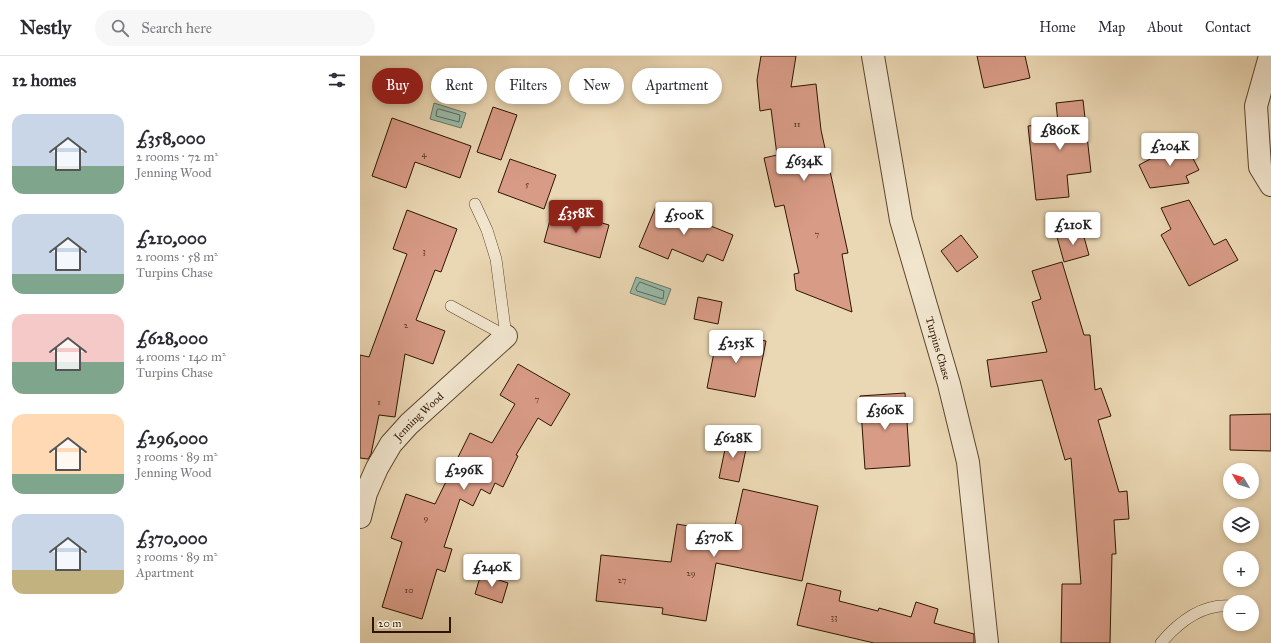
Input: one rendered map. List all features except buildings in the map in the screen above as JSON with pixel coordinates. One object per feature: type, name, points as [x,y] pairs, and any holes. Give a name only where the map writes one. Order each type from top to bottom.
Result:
[{"type":"street","name":"Turpins Chase","points":[[873,56],[901,220],[949,384],[968,462],[987,643]]},
{"type":"street","points":[[1270,56],[1256,106],[1260,167],[1271,185]]},
{"type":"street","name":"Jenning Wood","points":[[360,517],[366,493],[377,468],[391,444],[410,424],[506,336]]},
{"type":"lane","points":[[475,204],[487,230],[496,259],[506,336]]},
{"type":"lane","points":[[451,306],[506,336]]},
{"type":"lane","points":[[1161,643],[1172,630],[1190,616],[1223,605]]},
{"type":"water","points":[[434,104],[466,113],[461,128],[430,119]]},
{"type":"water","points":[[636,277],[671,289],[665,305],[630,293]]}]
